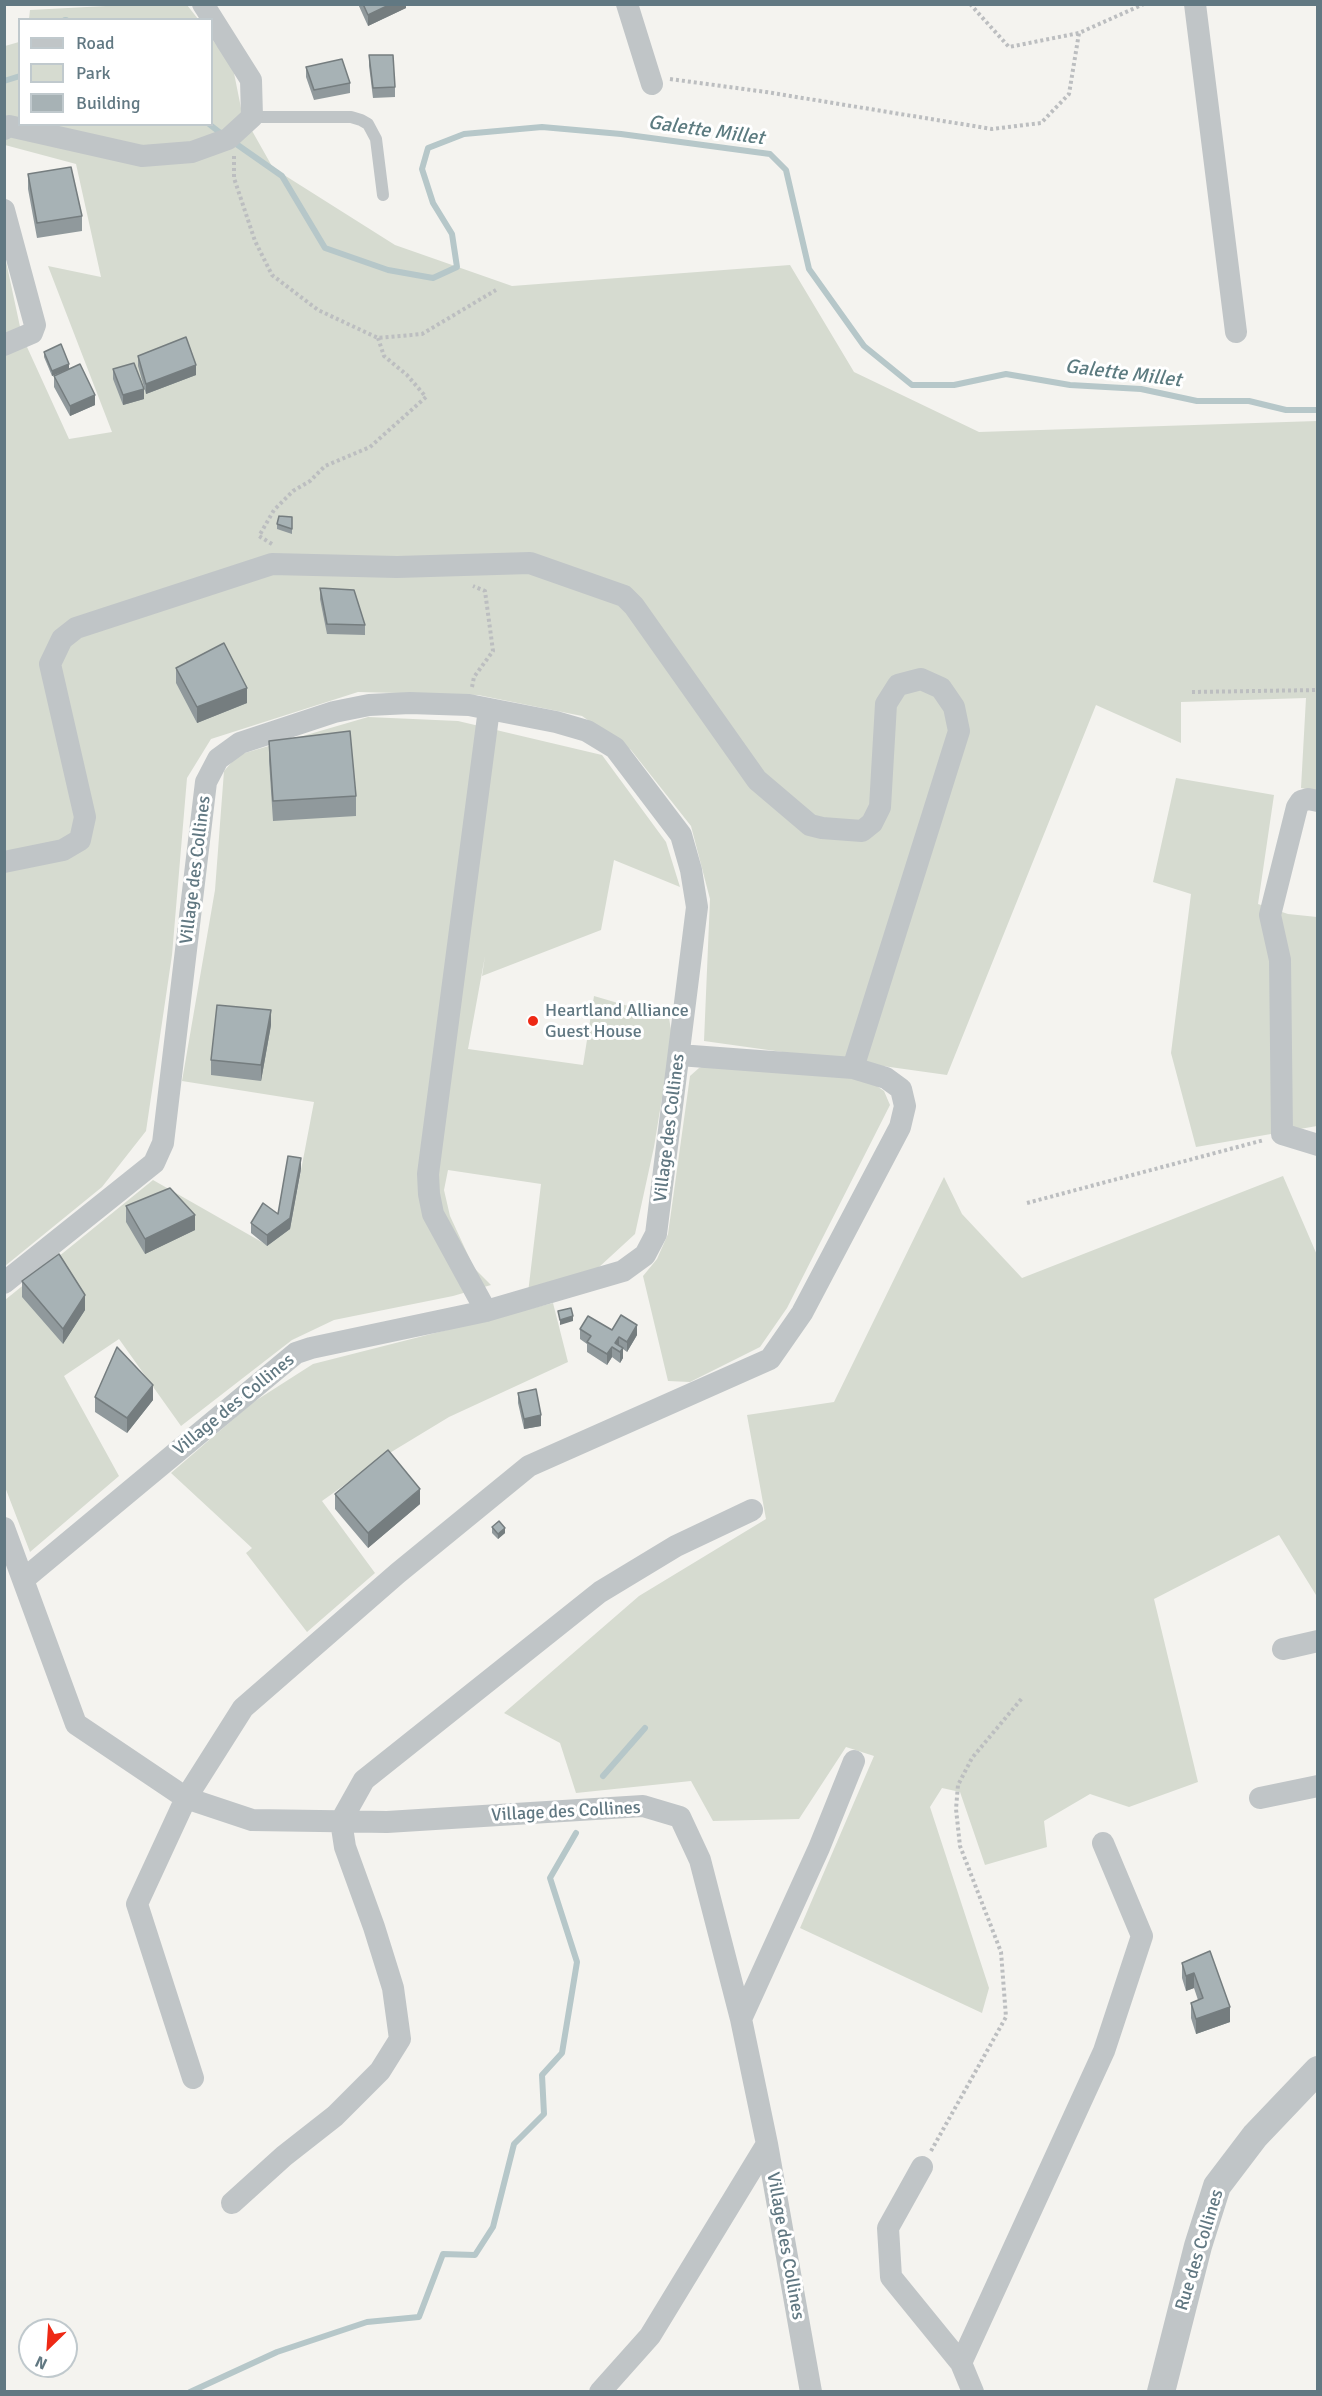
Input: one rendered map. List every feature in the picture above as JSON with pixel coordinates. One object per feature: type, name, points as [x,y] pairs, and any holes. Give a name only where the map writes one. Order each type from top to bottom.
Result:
[{"type":"street","points":[[202,4],[211,18]]},
{"type":"street","points":[[627,4],[651,81]]},
{"type":"street","points":[[1195,4],[1236,332]]},
{"type":"street","points":[[6,127],[142,156],[192,152],[228,139],[252,117],[251,80],[213,21]]},
{"type":"street","points":[[4,210],[35,325],[32,333],[4,345]]},
{"type":"street","points":[[4,862],[63,850],[81,840],[85,817],[50,664],[62,639],[76,628],[272,564],[397,567],[530,563],[624,596],[634,606],[757,780],[810,825],[862,831],[872,823],[880,807],[886,704],[898,685],[921,679],[941,688],[954,707],[959,731],[853,1068]]},
{"type":"street","name":"Village des Collines","points":[[4,1284],[154,1163],[163,1143],[206,782],[218,759],[240,743],[334,712],[369,705],[400,703],[479,707],[556,722],[587,731],[615,748],[681,835],[691,870],[697,907],[656,1234],[645,1256],[623,1271],[486,1311],[310,1348],[297,1353],[24,1579]]},
{"type":"street","points":[[479,707],[428,1174],[433,1214],[486,1311]]},
{"type":"street","points":[[1313,800],[1301,801],[1297,807],[1270,915],[1280,960],[1282,1134],[1317,1145]]},
{"type":"street","points":[[193,2078],[137,1904],[186,1798],[243,1708],[398,1573],[529,1466],[770,1359],[802,1313],[900,1127],[905,1106],[901,1089],[886,1078],[853,1068],[679,1056]]},
{"type":"street","points":[[232,2203],[284,2156],[335,2116],[380,2071],[400,2039],[393,1988],[375,1928],[345,1847],[341,1821],[364,1780],[600,1592],[676,1546],[752,1510]]},
{"type":"street","name":"Village des Collines","points":[[4,1528],[76,1724],[186,1798],[252,1820],[387,1822],[643,1806],[680,1817],[700,1860],[741,2019],[767,2144],[811,2391]]},
{"type":"street","points":[[1283,1649],[1317,1641]]},
{"type":"street","points":[[741,2019],[809,1869],[854,1761]]},
{"type":"street","points":[[1260,1798],[1317,1786]]},
{"type":"street","points":[[961,2363],[1104,2051],[1142,1936],[1103,1843]]},
{"type":"street","name":"Rue des Collines","points":[[1161,2391],[1198,2246],[1217,2186],[1255,2136],[1317,2070]]},
{"type":"street","points":[[600,2391],[650,2336],[767,2144]]},
{"type":"street","points":[[922,2167],[888,2229],[891,2277],[961,2363],[974,2391]]},
{"type":"lane","points":[[252,117],[351,117],[368,124],[376,139],[384,195]]},
{"type":"path","points":[[970,4],[1009,47],[1079,33],[1144,4]]},
{"type":"path","points":[[651,81],[766,92],[992,129],[1041,123],[1068,94],[1079,33]]},
{"type":"path","points":[[228,139],[234,157],[234,178],[255,241],[272,275],[318,310],[378,338],[422,334],[496,290]]},
{"type":"path","points":[[275,546],[259,536],[274,510],[293,491],[310,481],[325,466],[370,447],[426,396],[407,375],[384,356],[378,338]]},
{"type":"path","points":[[466,582],[485,591],[493,651],[474,677],[479,707]]},
{"type":"path","points":[[1192,692],[1317,690]]},
{"type":"path","points":[[1027,1203],[1238,1148],[1282,1134]]},
{"type":"path","points":[[922,2167],[1005,2017],[1001,1952],[960,1846],[956,1809],[958,1785],[972,1758],[1023,1697]]},
{"type":"green space","points":[[144,4],[187,5],[197,18],[29,18],[30,10]]},
{"type":"green space","points":[[213,40],[233,68],[242,113],[273,168],[395,245],[512,286],[790,265],[854,372],[979,432],[1317,421],[1317,791],[1301,788],[1306,698],[1181,702],[1181,743],[1096,705],[947,1075],[704,1041],[710,899],[691,826],[631,750],[582,716],[478,695],[358,692],[211,739],[187,778],[172,955],[146,1131],[102,1187],[5,1266],[4,252],[22,336],[69,439],[112,432],[48,266],[101,277],[76,164],[5,145],[5,46],[18,42],[18,126],[213,126]]},
{"type":"green space","points":[[368,717],[458,721],[602,755],[666,842],[680,887],[614,860],[601,930],[482,976],[485,956],[468,1049],[583,1065],[594,996],[669,1018],[672,1036],[654,1147],[635,1234],[598,1268],[528,1293],[541,1184],[448,1170],[444,1190],[450,1216],[474,1268],[491,1285],[453,1296],[334,1320],[292,1340],[181,1426],[119,1339],[64,1376],[119,1476],[30,1552],[5,1487],[5,1300],[153,1180],[267,1245],[290,1228],[314,1102],[182,1081],[215,890],[224,771],[238,755]]},
{"type":"green space","points":[[1176,778],[1274,795],[1258,904],[1288,914],[1317,917],[1317,1126],[1196,1147],[1171,1053],[1191,894],[1153,882]]},
{"type":"green space","points":[[714,1063],[868,1080],[884,1091],[890,1105],[787,1308],[760,1347],[690,1382],[668,1381],[643,1276],[657,1259],[668,1234],[690,1076],[699,1068]]},
{"type":"green space","points":[[1283,1176],[1317,1255],[1317,1594],[1279,1535],[1154,1599],[1198,1782],[1129,1807],[1090,1794],[1044,1821],[1047,1847],[985,1865],[960,1792],[942,1788],[930,1807],[989,1988],[982,2013],[800,1928],[874,1756],[846,1747],[799,1819],[713,1821],[691,1781],[576,1793],[560,1743],[504,1713],[639,1596],[766,1519],[747,1415],[834,1402],[944,1177],[962,1214],[1022,1278]]},
{"type":"green space","points":[[553,1303],[568,1362],[449,1417],[388,1454],[322,1501],[375,1573],[307,1632],[246,1553],[252,1548],[171,1473],[252,1403],[313,1364]]},
{"type":"building","points":[[363,4],[391,4],[368,15]]},
{"type":"building","points":[[369,55],[393,55],[395,87],[373,88]]},
{"type":"building","points":[[342,59],[350,83],[314,90],[306,67]]},
{"type":"building","points":[[71,167],[82,216],[37,223],[28,174]]},
{"type":"building","points":[[186,337],[196,365],[146,384],[138,356]]},
{"type":"building","points":[[61,344],[69,364],[52,371],[44,352]]},
{"type":"building","points":[[134,363],[144,389],[123,395],[113,369]]},
{"type":"building","points":[[80,364],[95,395],[70,406],[54,376]]},
{"type":"building","points":[[279,516],[292,517],[292,529],[277,524]]},
{"type":"building","points":[[320,588],[354,590],[365,625],[327,624]]},
{"type":"building","points":[[224,643],[247,688],[197,707],[176,668]]},
{"type":"building","points":[[350,731],[356,796],[273,801],[269,741]]},
{"type":"building","points":[[217,1005],[271,1010],[261,1065],[211,1060]]},
{"type":"building","points":[[288,1156],[301,1158],[290,1218],[267,1235],[251,1223],[263,1203],[278,1214]]},
{"type":"building","points":[[170,1188],[195,1215],[145,1239],[126,1206]]},
{"type":"building","points":[[59,1254],[85,1295],[63,1329],[22,1281]]},
{"type":"building","points":[[571,1308],[573,1316],[560,1320],[558,1311]]},
{"type":"building","points":[[621,1315],[637,1325],[627,1342],[619,1337],[615,1343],[623,1348],[620,1352],[612,1347],[607,1354],[587,1342],[591,1336],[580,1329],[588,1316],[612,1330]]},
{"type":"building","points":[[117,1347],[153,1385],[127,1418],[95,1397]]},
{"type":"building","points":[[536,1389],[541,1415],[524,1419],[518,1393]]},
{"type":"building","points":[[388,1450],[420,1489],[368,1533],[335,1494]]},
{"type":"building","points":[[499,1521],[505,1528],[498,1534],[492,1527]]},
{"type":"building","points":[[1210,1951],[1230,2007],[1196,2019],[1191,2003],[1203,1998],[1194,1973],[1186,1976],[1182,1963]]},
{"type":"waterway","name":"Galette Millet","points":[[4,81],[18,77]]},
{"type":"waterway","name":"Galette Millet","points":[[212,126],[223,135]]},
{"type":"waterway","name":"Galette Millet","points":[[232,141],[282,176],[325,248],[388,270],[433,278],[457,267],[452,234],[433,203],[422,169],[428,148],[464,134],[542,127],[621,134],[770,154],[786,170],[809,269],[864,346],[912,385],[954,385],[1006,374],[1070,385],[1141,389],[1197,401],[1249,401],[1286,410],[1318,410]]},
{"type":"waterway","points":[[603,1776],[645,1728]]},
{"type":"waterway","points":[[190,2392],[277,2352],[367,2322],[419,2317],[443,2254],[475,2255],[493,2227],[514,2144],[544,2114],[542,2075],[562,2053],[577,1962],[550,1878],[576,1833]]},
{"type":"place","name":"Heartland Alliance Guest House","points":[[533,1021]]}]
